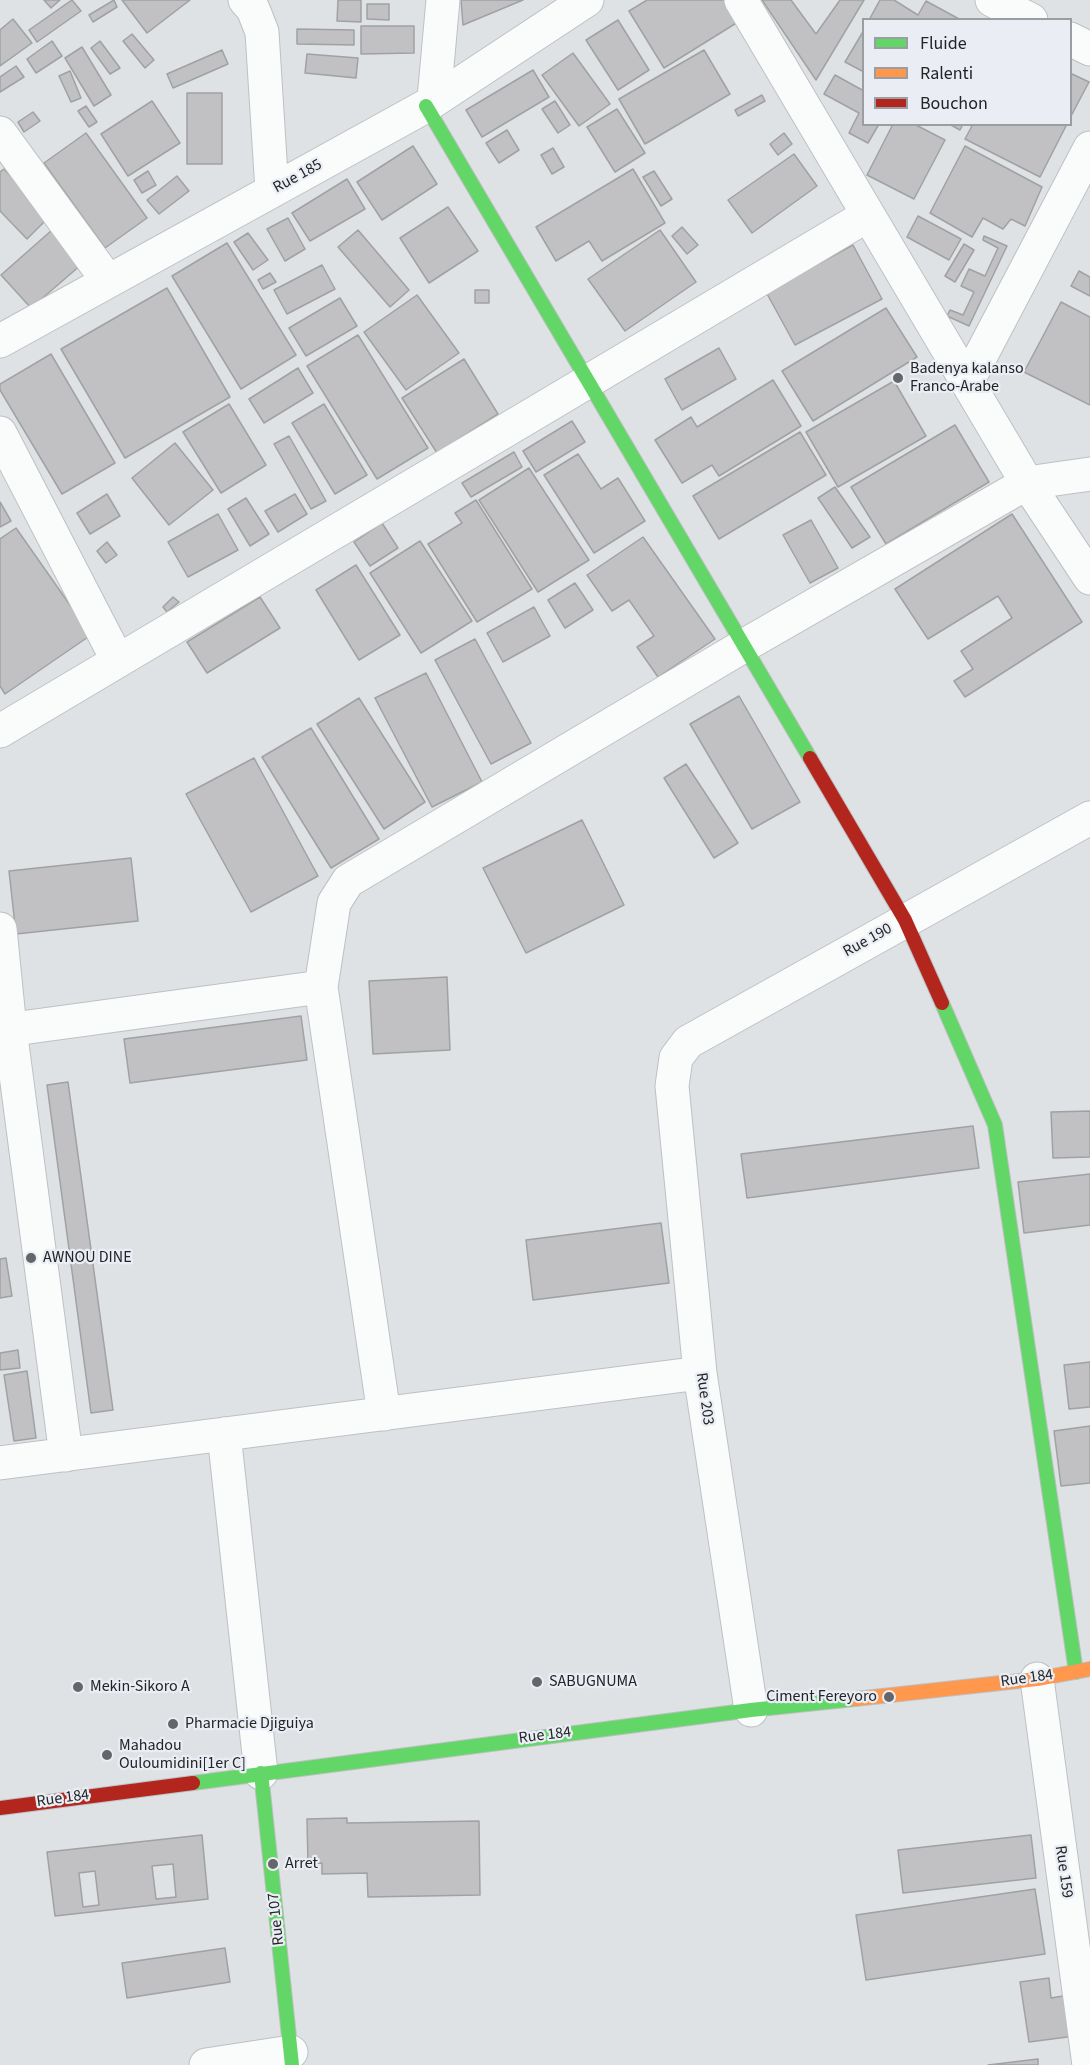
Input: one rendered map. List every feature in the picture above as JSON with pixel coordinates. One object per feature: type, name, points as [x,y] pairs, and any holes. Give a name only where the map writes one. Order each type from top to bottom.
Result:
[{"type":"street","points":[[245,0],[253,9],[262,32],[272,191]]},
{"type":"street","points":[[443,0],[430,103],[589,381],[905,920],[995,1125],[1076,1672]]},
{"type":"street","name":"Rue 185","points":[[0,341],[430,103],[587,0]]},
{"type":"street","points":[[741,0],[966,382],[1027,483],[1090,578]]},
{"type":"street","points":[[992,0],[1027,18]]},
{"type":"street","points":[[1072,40],[1090,49]]},
{"type":"street","points":[[0,133],[108,281]]},
{"type":"street","points":[[966,382],[1090,148]]},
{"type":"street","points":[[0,731],[868,215]]},
{"type":"street","points":[[0,433],[118,661]]},
{"type":"street","points":[[384,1414],[321,987],[334,903],[348,881],[745,645],[1027,483],[1090,474]]},
{"type":"street","name":"Rue 190","points":[[672,1086],[676,1058],[688,1042],[1090,818]]},
{"type":"street","points":[[0,929],[5,1030],[66,1455]]},
{"type":"street","points":[[5,1030],[321,987]]},
{"type":"street","name":"Rue 203","points":[[672,1086],[700,1373],[751,1710]]},
{"type":"street","points":[[0,1463],[700,1373]]},
{"type":"street","points":[[224,1434],[261,1773]]},
{"type":"street","name":"Rue 184","points":[[0,1808],[751,1710],[1090,1670]]},
{"type":"street","name":"Rue 159","points":[[1037,1678],[1089,2065]]},
{"type":"street","name":"Rue 107","points":[[261,1773],[291,2059]]},
{"type":"street","points":[[206,2065],[291,2059]]},
{"type":"building","points":[[44,0],[60,0],[51,8]]},
{"type":"building","points":[[72,0],[81,11],[37,42],[29,30]]},
{"type":"building","points":[[114,0],[117,7],[93,22],[89,15]]},
{"type":"building","points":[[122,0],[190,0],[147,33]]},
{"type":"building","points":[[338,0],[361,0],[361,22],[337,21]]},
{"type":"building","points":[[461,0],[523,0],[463,25]]},
{"type":"building","points":[[647,0],[724,0],[738,22],[664,68],[629,11]]},
{"type":"building","points":[[762,0],[791,0],[816,34],[840,0],[864,0],[816,80]]},
{"type":"building","points":[[880,0],[894,0],[918,15],[926,1],[957,18],[870,18]]},
{"type":"building","points":[[367,4],[389,4],[389,20],[367,19]]},
{"type":"building","points":[[13,19],[32,43],[0,66],[0,30]]},
{"type":"building","points":[[618,20],[649,70],[618,90],[586,40]]},
{"type":"building","points":[[361,26],[414,26],[414,53],[361,54]]},
{"type":"building","points":[[297,29],[354,30],[354,45],[297,44]]},
{"type":"building","points":[[862,33],[862,71],[845,62]]},
{"type":"building","points":[[132,34],[154,60],[145,68],[123,41]]},
{"type":"building","points":[[52,41],[62,56],[36,73],[27,59]]},
{"type":"building","points":[[100,41],[120,68],[110,74],[91,48]]},
{"type":"building","points":[[82,47],[111,95],[94,106],[65,58]]},
{"type":"building","points":[[222,50],[228,64],[173,88],[167,74]]},
{"type":"building","points":[[704,50],[730,94],[645,144],[619,99]]},
{"type":"building","points":[[573,53],[610,104],[579,126],[542,75]]},
{"type":"building","points":[[307,54],[358,58],[356,78],[305,73]]},
{"type":"building","points":[[16,66],[24,77],[0,92],[0,77]]},
{"type":"building","points":[[533,70],[549,97],[482,137],[466,110]]},
{"type":"building","points":[[70,71],[81,98],[71,102],[59,76]]},
{"type":"building","points":[[1072,74],[1089,82],[1072,114]]},
{"type":"building","points":[[835,75],[862,90],[862,126],[878,126],[868,143],[849,133],[859,113],[824,94]]},
{"type":"building","points":[[187,93],[222,93],[222,164],[187,164]]},
{"type":"building","points":[[762,95],[765,101],[738,116],[735,110]]},
{"type":"building","points":[[152,101],[180,143],[128,176],[101,134]]},
{"type":"building","points":[[555,101],[570,125],[558,133],[542,109]]},
{"type":"building","points":[[86,106],[97,122],[89,127],[78,111]]},
{"type":"building","points":[[617,109],[645,153],[615,172],[587,127]]},
{"type":"building","points":[[33,112],[40,121],[24,132],[18,122]]},
{"type":"building","points":[[892,126],[918,126],[945,140],[914,199],[867,175]]},
{"type":"building","points":[[972,126],[1066,126],[1040,177],[965,139]]},
{"type":"building","points":[[507,130],[519,150],[499,163],[486,143]]},
{"type":"building","points":[[86,133],[147,218],[105,248],[44,163]]},
{"type":"building","points":[[784,133],[792,144],[778,155],[770,144]]},
{"type":"building","points":[[413,146],[437,184],[382,220],[357,182]]},
{"type":"building","points":[[965,146],[1042,187],[1025,226],[1011,219],[1003,229],[983,218],[972,237],[930,213]]},
{"type":"building","points":[[553,148],[564,167],[552,174],[541,155]]},
{"type":"building","points":[[794,154],[817,186],[752,233],[728,200]]},
{"type":"building","points":[[4,169],[49,217],[27,239],[0,211],[0,172]]},
{"type":"building","points":[[633,169],[665,223],[602,261],[589,241],[556,261],[536,227]]},
{"type":"building","points":[[148,171],[156,185],[142,193],[134,180]]},
{"type":"building","points":[[654,171],[672,199],[661,206],[643,177]]},
{"type":"building","points":[[177,176],[189,191],[159,214],[147,200]]},
{"type":"building","points":[[347,179],[365,209],[310,241],[292,213]]},
{"type":"building","points":[[448,207],[478,251],[429,283],[400,238]]},
{"type":"building","points":[[918,216],[961,239],[949,260],[907,237]]},
{"type":"building","points":[[288,218],[305,249],[285,261],[267,229]]},
{"type":"building","points":[[682,227],[698,245],[687,254],[672,236]]},
{"type":"building","points":[[52,230],[82,264],[31,308],[1,275]]},
{"type":"building","points":[[358,230],[409,290],[390,307],[338,247]]},
{"type":"building","points":[[660,230],[696,282],[625,331],[588,279]]},
{"type":"building","points":[[248,233],[268,260],[253,270],[234,242]]},
{"type":"building","points":[[984,236],[1007,246],[969,326],[947,316],[950,310],[963,315],[974,292],[961,286],[969,269],[985,276],[998,248],[983,240]]},
{"type":"building","points":[[227,243],[296,355],[241,389],[172,276]]},
{"type":"building","points":[[964,244],[974,250],[955,282],[945,276]]},
{"type":"building","points":[[853,245],[882,299],[795,345],[766,292]]},
{"type":"building","points":[[322,265],[335,289],[287,314],[274,290]]},
{"type":"building","points":[[1079,271],[1090,277],[1090,296],[1071,286]]},
{"type":"building","points":[[270,273],[276,282],[263,289],[258,280]]},
{"type":"building","points":[[167,288],[230,397],[125,458],[61,349]]},
{"type":"building","points":[[475,290],[489,290],[489,303],[475,303]]},
{"type":"building","points":[[417,295],[459,353],[406,390],[364,332]]},
{"type":"building","points":[[340,298],[357,326],[306,356],[289,328]]},
{"type":"building","points":[[1061,302],[1090,317],[1090,405],[1024,372]]},
{"type":"building","points":[[886,308],[917,357],[813,421],[782,371]]},
{"type":"building","points":[[358,335],[428,448],[377,479],[307,366]]},
{"type":"building","points":[[719,348],[736,379],[682,410],[665,379]]},
{"type":"building","points":[[51,354],[115,463],[62,494],[0,390],[0,384]]},
{"type":"building","points":[[464,359],[498,414],[437,453],[402,398]]},
{"type":"building","points":[[298,368],[313,393],[264,423],[249,399]]},
{"type":"building","points":[[773,380],[801,426],[719,476],[712,465],[682,483],[655,440],[691,417],[697,427]]},
{"type":"building","points":[[894,381],[926,436],[838,487],[806,432]]},
{"type":"building","points":[[229,404],[266,465],[221,493],[183,432]]},
{"type":"building","points":[[324,404],[367,475],[335,494],[292,423]]},
{"type":"building","points":[[572,421],[585,442],[536,472],[523,451]]},
{"type":"building","points":[[955,425],[989,482],[886,544],[851,487]]},
{"type":"building","points":[[800,432],[826,475],[719,539],[693,496]]},
{"type":"building","points":[[289,436],[326,501],[311,509],[274,444]]},
{"type":"building","points":[[175,443],[213,490],[169,525],[132,478]]},
{"type":"building","points":[[514,452],[522,467],[471,497],[462,483]]},
{"type":"building","points":[[578,454],[601,489],[618,478],[645,521],[594,553],[544,475]]},
{"type":"building","points":[[529,468],[589,560],[538,592],[479,500]]},
{"type":"building","points":[[835,487],[870,537],[852,548],[818,498]]},
{"type":"building","points":[[107,494],[120,516],[90,534],[77,513]]},
{"type":"building","points":[[295,494],[307,514],[278,532],[265,511]]},
{"type":"building","points":[[246,498],[269,534],[250,546],[228,509]]},
{"type":"building","points":[[476,500],[532,589],[477,622],[428,544],[462,523],[455,513]]},
{"type":"building","points":[[0,502],[11,521],[0,527]]},
{"type":"building","points":[[218,514],[238,550],[188,577],[168,542]]},
{"type":"building","points":[[1012,514],[1082,622],[965,697],[954,681],[973,669],[961,651],[1012,618],[998,596],[928,639],[895,589]]},
{"type":"building","points":[[811,520],[838,568],[810,583],[783,535]]},
{"type":"building","points":[[382,523],[398,548],[370,566],[354,542]]},
{"type":"building","points":[[16,528],[91,635],[5,694],[0,686],[0,539]]},
{"type":"building","points":[[643,537],[715,639],[658,677],[637,647],[654,636],[629,600],[612,611],[587,575]]},
{"type":"building","points":[[420,541],[472,621],[421,653],[370,573]]},
{"type":"building","points":[[107,542],[117,555],[106,563],[97,551]]},
{"type":"building","points":[[356,565],[400,635],[359,660],[316,590]]},
{"type":"building","points":[[575,583],[593,610],[565,628],[548,600]]},
{"type":"building","points":[[173,597],[179,602],[167,612],[163,607]]},
{"type":"building","points":[[260,597],[280,628],[207,673],[187,642]]},
{"type":"building","points":[[534,607],[550,636],[503,662],[487,633]]},
{"type":"building","points":[[475,639],[531,743],[491,764],[435,660]]},
{"type":"building","points":[[426,673],[482,782],[432,807],[375,698]]},
{"type":"building","points":[[739,696],[800,802],[752,829],[690,724]]},
{"type":"building","points":[[359,698],[425,802],[384,829],[317,724]]},
{"type":"building","points":[[311,728],[379,839],[331,868],[262,757]]},
{"type":"building","points":[[254,758],[318,876],[251,912],[186,794]]},
{"type":"building","points":[[686,764],[738,843],[714,858],[664,778]]},
{"type":"building","points":[[582,820],[624,905],[526,953],[483,868]]},
{"type":"building","points":[[131,858],[138,921],[16,934],[9,871]]},
{"type":"building","points":[[447,977],[450,1050],[373,1054],[369,981]]},
{"type":"building","points":[[301,1016],[307,1060],[130,1083],[124,1039]]},
{"type":"building","points":[[68,1082],[113,1410],[91,1413],[47,1085]]},
{"type":"building","points":[[1090,1111],[1090,1157],[1053,1158],[1051,1112]]},
{"type":"building","points":[[973,1126],[979,1168],[747,1198],[741,1154]]},
{"type":"building","points":[[1090,1174],[1090,1225],[1024,1233],[1018,1182]]},
{"type":"building","points":[[661,1223],[669,1283],[533,1300],[526,1240]]},
{"type":"building","points":[[6,1258],[12,1296],[0,1298],[0,1259]]},
{"type":"building","points":[[18,1350],[20,1368],[0,1370],[0,1353]]},
{"type":"building","points":[[1090,1362],[1090,1407],[1069,1409],[1064,1365]]},
{"type":"building","points":[[27,1371],[36,1438],[14,1441],[4,1375]]},
{"type":"building","points":[[1090,1426],[1090,1483],[1061,1486],[1054,1431]]},
{"type":"building","points":[[347,1818],[347,1823],[479,1821],[480,1895],[368,1897],[367,1873],[322,1874],[322,1863],[308,1864],[307,1819]]},
{"type":"building","points":[[202,1835],[208,1899],[55,1916],[47,1852]],"holes":[[[173,1864],[176,1897],[156,1899],[152,1866]],[[95,1871],[99,1905],[83,1907],[79,1873]]]},
{"type":"building","points":[[1031,1835],[1036,1878],[903,1893],[898,1850]]},
{"type":"building","points":[[1035,1889],[1045,1954],[866,1980],[856,1915]]},
{"type":"building","points":[[225,1948],[230,1982],[127,1998],[122,1963]]},
{"type":"building","points":[[1049,1978],[1051,1998],[1069,1995],[1075,2036],[1029,2042],[1020,1982]]},
{"type":"building","points":[[1038,2059],[1038,2065],[988,2065]]},
{"type":"traffic: fast","points":[[426,106],[810,758]]},
{"type":"traffic: fast","points":[[942,1003],[995,1125],[1076,1672]]},
{"type":"traffic: fast","points":[[193,1783],[751,1710],[855,1699]]},
{"type":"traffic: fast","points":[[261,1773],[292,2065]]},
{"type":"traffic: slow","points":[[855,1699],[1037,1679],[1090,1669]]},
{"type":"traffic: jam","points":[[810,758],[905,920],[942,1003]]},
{"type":"traffic: jam","points":[[0,1808],[193,1783]]},
{"type":"place","name":"Badenya kalanso Franco-Arabe","points":[[898,378]]},
{"type":"place","name":"AWNOU DINE","points":[[31,1258]]},
{"type":"place","name":"SABUGNUMA","points":[[537,1682]]},
{"type":"place","name":"Mekin-Sikoro A","points":[[78,1687]]},
{"type":"place","name":"Ciment Fereyoro","points":[[889,1697]]},
{"type":"place","name":"Pharmacie Djiguiya","points":[[173,1724]]},
{"type":"place","name":"Mahadou Ouloumidini[1er C]","points":[[107,1755]]},
{"type":"place","name":"Arret","points":[[273,1864]]}]
